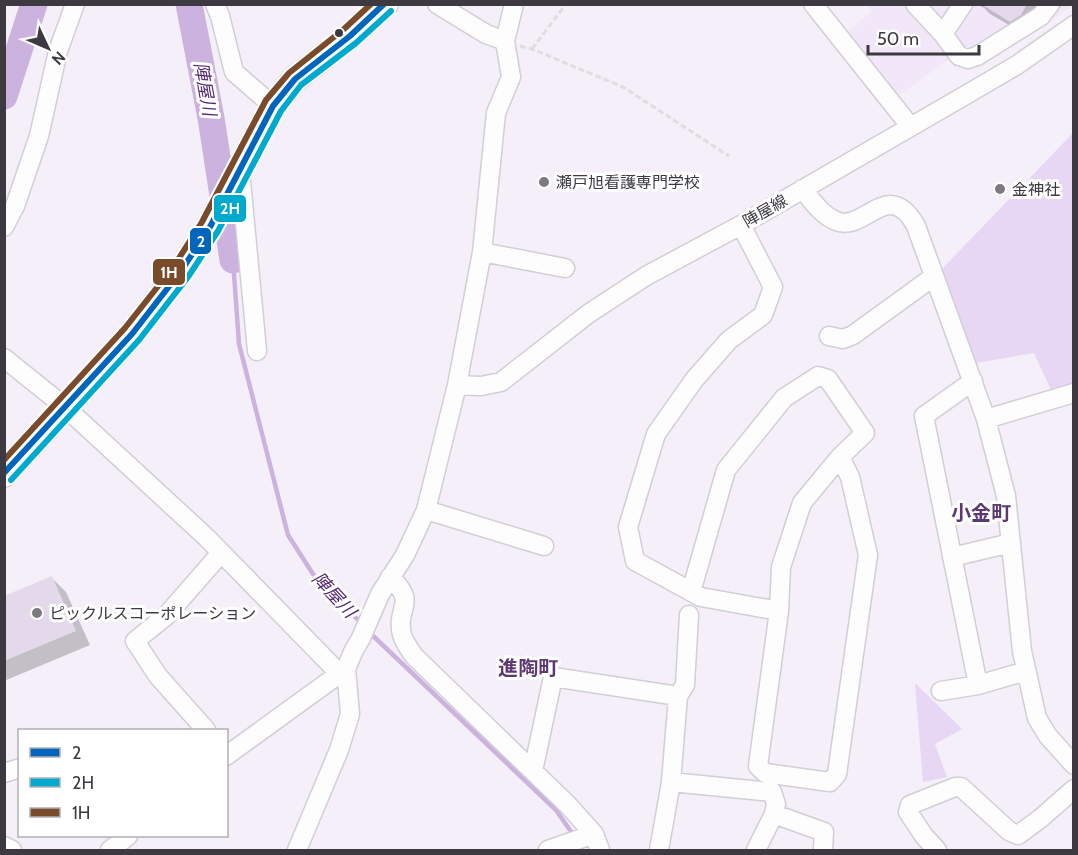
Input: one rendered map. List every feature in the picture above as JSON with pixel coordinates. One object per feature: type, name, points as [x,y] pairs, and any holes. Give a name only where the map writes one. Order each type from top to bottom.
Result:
[{"type":"highway","points":[[4,474],[132,334],[180,271],[210,227],[273,106],[295,79],[350,36],[385,4]]},
{"type":"street","points":[[4,227],[15,206],[39,136],[58,51],[75,4]]},
{"type":"street","points":[[215,4],[234,72],[273,106]]},
{"type":"street","points":[[437,4],[486,34],[505,41]]},
{"type":"street","points":[[228,755],[343,671],[361,638],[380,594],[405,555],[426,510],[458,385],[482,252],[496,113],[511,77],[505,41],[514,4]]},
{"type":"street","points":[[813,4],[910,126]]},
{"type":"street","points":[[943,34],[963,4]]},
{"type":"street","points":[[915,5],[943,34],[959,56],[968,59],[977,56],[1041,16],[1050,4]]},
{"type":"street","name":"陣屋線","points":[[458,385],[481,386],[501,382],[588,314],[637,282],[741,225],[1017,65],[1074,25]]},
{"type":"street","points":[[238,172],[256,351]]},
{"type":"street","points":[[802,189],[821,211],[837,222],[850,222],[884,206],[899,207],[910,215],[916,226],[986,419],[1006,496],[1022,651],[1037,718],[1047,736],[1074,765]]},
{"type":"street","points":[[741,225],[773,287],[763,315],[729,340],[694,380],[656,434],[628,527],[635,561],[701,597],[779,611]]},
{"type":"street","points":[[482,252],[565,268]]},
{"type":"street","points":[[830,336],[843,339],[853,335],[933,278]]},
{"type":"street","points":[[4,358],[64,407],[221,553],[343,671],[350,714],[339,750],[297,850]]},
{"type":"street","points":[[691,592],[726,470],[784,398],[818,376],[828,379],[865,433],[840,457],[802,503],[782,567],[779,611],[758,766],[765,773],[830,782],[837,774],[868,555],[850,477],[840,457]]},
{"type":"street","points":[[973,381],[924,416],[978,685]]},
{"type":"street","points":[[986,419],[1074,393]]},
{"type":"street","points":[[426,510],[544,546]]},
{"type":"street","points":[[952,557],[1011,543]]},
{"type":"street","points":[[205,729],[158,676],[135,641],[166,616],[221,553]]},
{"type":"street","points":[[390,578],[403,590],[405,598],[401,624],[402,637],[414,656],[533,771],[582,843],[548,850]]},
{"type":"street","points":[[659,850],[671,783],[678,696],[686,685],[688,615]]},
{"type":"street","points":[[941,692],[978,685],[1026,670]]},
{"type":"street","points":[[533,771],[553,677],[678,696]]},
{"type":"street","points":[[671,783],[772,792],[776,804],[774,814],[756,850]]},
{"type":"street","points":[[937,850],[924,836],[908,812],[910,805],[955,787],[961,787],[1009,831],[1017,835],[1041,818],[1074,789]]},
{"type":"street","points":[[774,814],[824,832],[823,850]]},
{"type":"street","points":[[110,850],[127,837]]},
{"type":"path","points":[[566,4],[532,49],[623,87],[729,156]]},
{"type":"shaded area","points":[[867,5],[1073,5],[982,65],[962,50],[895,98],[845,34],[872,11]]},
{"type":"shaded area","points":[[1073,133],[1073,384],[1051,390],[1034,353],[976,363],[939,272]]},
{"type":"shaded area","points":[[915,683],[962,729],[935,744],[947,777],[923,782]]},
{"type":"building","points":[[981,4],[1027,4],[1021,15],[1010,22]]},
{"type":"building","name":"ピックルスコーポレーション","points":[[52,576],[76,631],[4,661],[4,596]]},
{"type":"waterway","points":[[4,96],[34,4]]},
{"type":"waterway","name":"陣屋川","points":[[189,4],[211,118],[233,260]]},
{"type":"waterway","name":"陣屋川","points":[[233,260],[239,344],[288,535],[313,574],[362,624]]},
{"type":"waterway","name":"陣屋川","points":[[370,633],[556,810],[574,836]]},
{"type":"transit line","name":"1H","points":[[4,460],[125,328],[174,266],[202,222],[266,100],[289,73],[371,4]]},
{"type":"transit line","name":"2","points":[[4,473],[132,334],[181,271],[210,227],[273,106],[295,79],[350,36],[384,4]]},
{"type":"transit line","name":"2H","points":[[11,480],[139,340],[188,277],[218,231],[281,111],[301,85],[356,43],[391,11]]},
{"type":"place","name":"瀬戸旭看護専門学校","points":[[544,182]]},
{"type":"place","name":"金神社","points":[[1000,189]]},
{"type":"place","name":"ピックルスコーポレーション","points":[[37,613]]},
{"type":"district","name":"小金町","points":[[981,513]]},
{"type":"district","name":"進陶町","points":[[528,668]]}]
